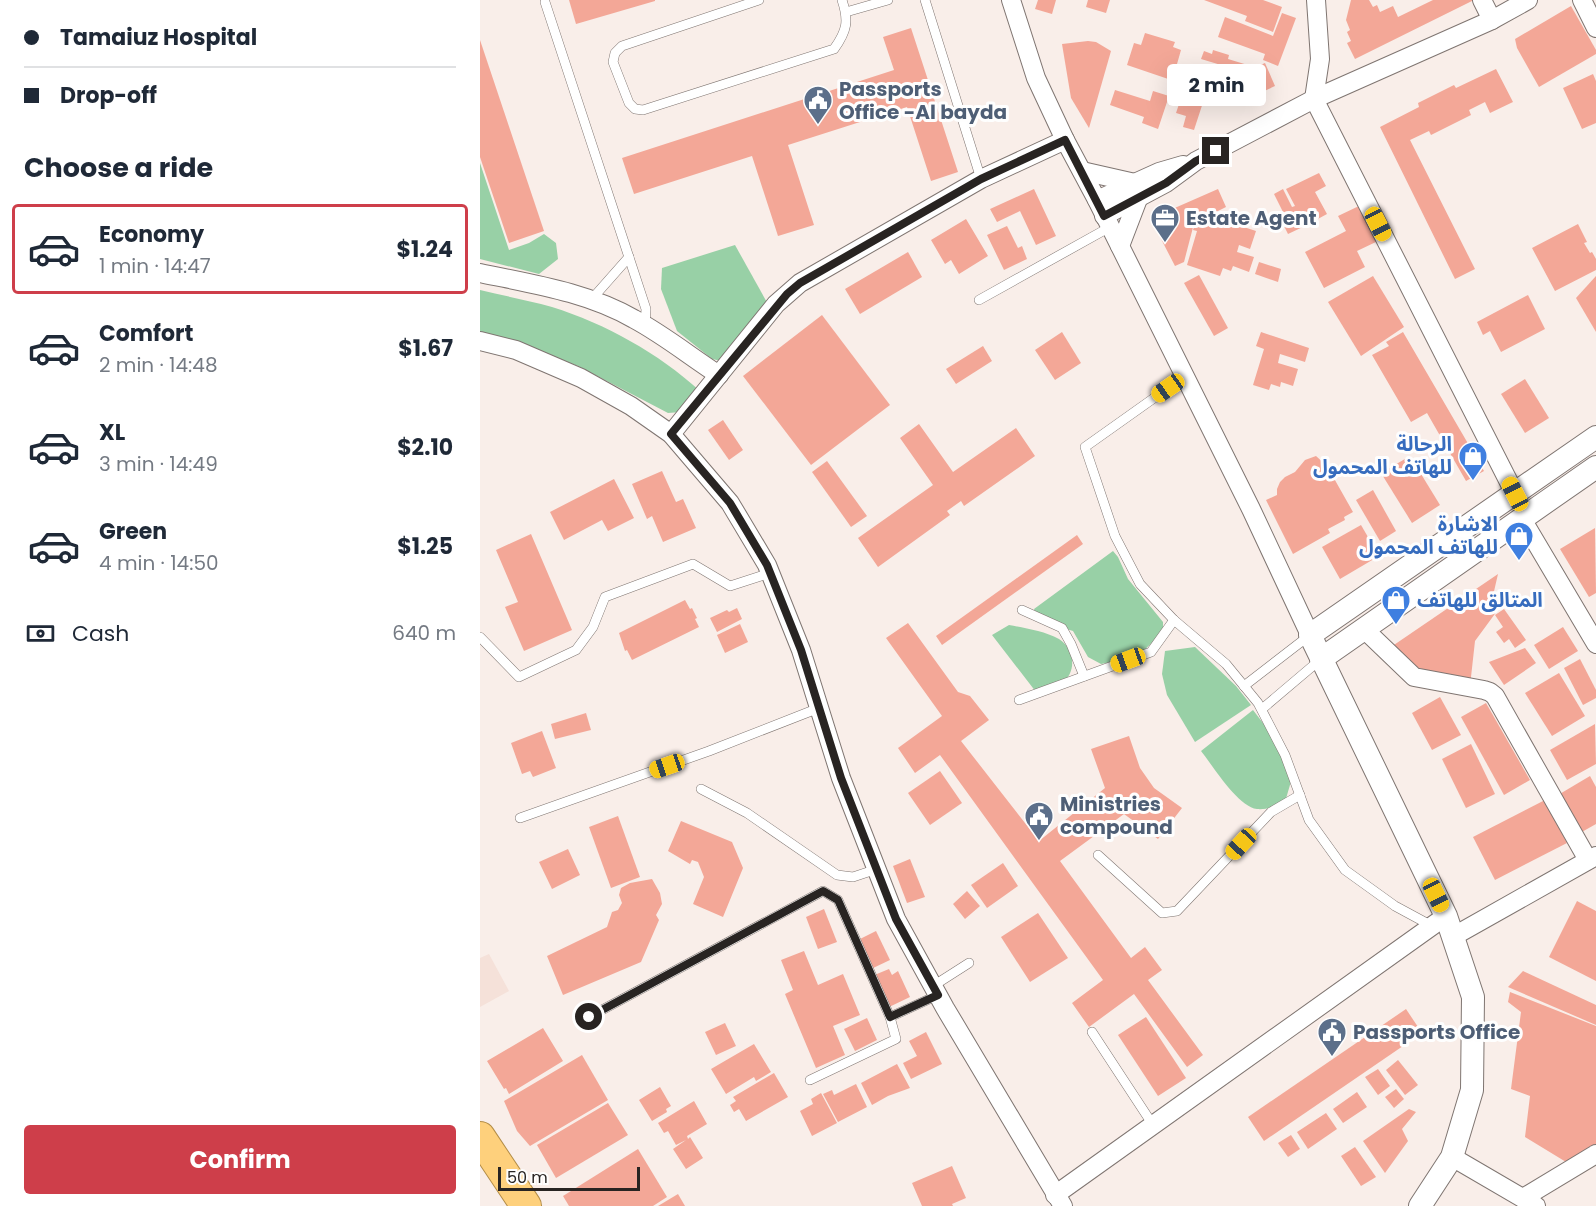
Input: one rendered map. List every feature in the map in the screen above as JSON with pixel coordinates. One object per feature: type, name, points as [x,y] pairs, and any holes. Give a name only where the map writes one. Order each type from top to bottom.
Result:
[{"type":"highway","points":[[480,1137],[526,1206]]},
{"type":"street","points":[[1011,0],[1036,78],[1251,509],[1444,926],[1473,997],[1472,1090],[1452,1158],[1420,1206]]},
{"type":"street","points":[[1316,0],[1320,59],[1314,99],[1515,494]]},
{"type":"street","points":[[1482,0],[1492,20]]},
{"type":"street","points":[[1104,214],[1171,167],[1196,161],[1314,99],[1492,20],[1528,0]]},
{"type":"street","points":[[1582,0],[1596,28]]},
{"type":"street","points":[[671,434],[776,304],[800,283],[981,179],[1065,140]]},
{"type":"street","points":[[1082,171],[1136,191]]},
{"type":"street","points":[[1120,246],[1136,191]]},
{"type":"street","points":[[480,273],[552,288],[591,300],[645,326],[719,375]]},
{"type":"street","points":[[480,341],[516,350],[581,378],[631,406],[671,434],[730,503],[770,573],[801,650],[841,778],[896,919],[935,990],[1059,1200],[1153,1125],[1444,926],[1592,858],[1495,696],[1484,690],[1414,676],[1364,629]]},
{"type":"street","points":[[1310,635],[1596,437]]},
{"type":"street","points":[[1321,659],[1596,467]]},
{"type":"street","points":[[1522,519],[1596,644]]},
{"type":"street","points":[[1452,1158],[1530,1202],[1596,1154]]},
{"type":"lane","points":[[759,0],[622,46],[615,53],[613,62],[629,103],[635,109],[643,110],[834,50],[845,33],[846,12],[842,0]]},
{"type":"lane","points":[[846,12],[888,0]]},
{"type":"lane","points":[[925,0],[981,179]]},
{"type":"lane","points":[[545,2],[646,309],[645,326]]},
{"type":"lane","points":[[979,300],[1104,214]]},
{"type":"lane","points":[[591,300],[629,257]]},
{"type":"lane","points":[[1185,376],[1085,447],[1115,536],[1140,584],[1174,620],[1226,664],[1262,710],[1285,755],[1309,820],[1345,870],[1395,906],[1444,926]]},
{"type":"lane","points":[[480,637],[519,677],[576,650],[594,627],[604,597],[693,564],[730,586],[770,573]]},
{"type":"lane","points":[[1022,610],[1062,628],[1084,676]]},
{"type":"lane","points":[[1019,700],[1151,652],[1174,620]]},
{"type":"lane","points":[[1244,686],[1310,635]]},
{"type":"lane","points":[[1262,710],[1321,659]]},
{"type":"lane","points":[[520,818],[709,751],[819,708]]},
{"type":"lane","points":[[700,789],[747,813],[837,875],[853,877],[877,869]]},
{"type":"lane","points":[[1098,855],[1162,913],[1177,911],[1271,812],[1300,795]]},
{"type":"lane","points":[[589,1017],[823,891],[838,900],[890,1017],[896,1039],[810,1080]]},
{"type":"lane","points":[[890,1017],[935,990],[969,963]]},
{"type":"lane","points":[[1092,1032],[1153,1125]]},
{"type":"shaded area","points":[[489,954],[509,991],[480,1007],[480,958]]},
{"type":"green space","points":[[480,163],[509,250],[529,243],[544,234],[556,243],[558,259],[539,274],[480,259]]},
{"type":"green space","points":[[735,245],[769,306],[726,362],[712,359],[677,331],[661,289],[662,268]]},
{"type":"green space","points":[[480,290],[552,307],[592,322],[649,352],[700,391],[681,412],[668,413],[578,366],[531,348],[480,334]]},
{"type":"green space","points":[[1113,551],[1128,579],[1163,622],[1163,632],[1137,657],[1101,664],[1088,657],[1073,631],[1050,624],[1036,616],[1034,609]]},
{"type":"green space","points":[[1009,625],[1047,634],[1064,643],[1071,654],[1072,667],[1062,683],[1036,692],[992,635]]},
{"type":"green space","points":[[1195,647],[1236,686],[1251,705],[1195,742],[1167,695],[1162,674],[1165,651]]},
{"type":"green space","points":[[1253,710],[1273,736],[1292,778],[1285,802],[1264,809],[1250,807],[1234,794],[1201,751]]},
{"type":"building","points":[[569,0],[655,0],[655,1],[576,24]]},
{"type":"building","points":[[1038,0],[1056,0],[1052,14],[1035,9]]},
{"type":"building","points":[[1088,0],[1110,0],[1106,13],[1086,7]]},
{"type":"building","points":[[1204,0],[1263,0],[1282,7],[1273,32],[1245,21],[1247,16]]},
{"type":"building","points":[[1351,0],[1369,0],[1373,7],[1377,5],[1380,12],[1393,6],[1398,17],[1433,0],[1474,0],[1355,59],[1347,43],[1351,41],[1347,32],[1350,30],[1346,20]]},
{"type":"building","points":[[1571,6],[1596,50],[1596,54],[1539,87],[1517,48],[1515,39]]},
{"type":"building","points":[[1282,13],[1296,18],[1278,66],[1263,60],[1265,54],[1218,37],[1225,17],[1273,36]]},
{"type":"building","points":[[911,28],[958,172],[931,181],[907,107],[788,145],[814,225],[778,236],[752,156],[634,194],[622,158],[894,70],[883,37]]},
{"type":"building","points":[[1145,33],[1175,42],[1173,47],[1181,50],[1177,64],[1186,67],[1180,83],[1127,65],[1134,43],[1141,45]]},
{"type":"building","points":[[480,40],[544,231],[509,243],[480,157]]},
{"type":"building","points":[[1096,42],[1111,51],[1089,128],[1071,98],[1062,44]]},
{"type":"building","points":[[1213,50],[1229,55],[1228,59],[1251,66],[1241,71],[1201,59],[1204,51],[1212,54]]},
{"type":"building","points":[[1265,63],[1275,86],[1236,104],[1229,100],[1240,74]]},
{"type":"building","points":[[1496,69],[1513,102],[1490,113],[1485,102],[1469,110],[1471,115],[1431,135],[1429,131],[1410,140],[1475,269],[1455,279],[1380,127],[1419,107],[1418,103],[1454,85],[1456,88]]},
{"type":"building","points":[[1189,74],[1203,78],[1202,82],[1209,84],[1194,130],[1183,127],[1186,116],[1176,113]]},
{"type":"building","points":[[1593,74],[1596,81],[1596,123],[1582,129],[1563,88]]},
{"type":"building","points":[[1115,90],[1150,101],[1153,91],[1169,96],[1158,129],[1142,123],[1144,117],[1110,105]]},
{"type":"building","points":[[1319,173],[1326,186],[1315,192],[1327,214],[1316,220],[1312,214],[1304,218],[1307,225],[1288,234],[1278,214],[1283,212],[1274,194],[1283,189],[1292,207],[1295,206],[1286,189]]},
{"type":"building","points":[[1034,189],[1056,236],[1036,245],[1020,211],[997,222],[990,209]]},
{"type":"building","points":[[1218,189],[1226,207],[1210,215],[1201,213],[1256,231],[1250,249],[1239,245],[1237,252],[1254,257],[1249,272],[1233,266],[1231,271],[1223,268],[1220,276],[1187,265],[1197,231],[1193,230],[1199,212],[1197,212],[1184,262],[1175,266],[1159,235],[1157,228],[1161,214]]},
{"type":"building","points":[[1359,206],[1378,241],[1357,251],[1365,267],[1324,288],[1305,252],[1346,231],[1338,216]]},
{"type":"building","points":[[966,219],[988,256],[959,274],[951,260],[945,264],[931,240]]},
{"type":"building","points":[[1578,224],[1587,242],[1584,243],[1596,259],[1596,270],[1555,291],[1532,248]]},
{"type":"building","points":[[1007,226],[1018,248],[1022,246],[1027,259],[1004,270],[987,235]]},
{"type":"building","points":[[908,252],[922,277],[860,314],[845,289]]},
{"type":"building","points":[[1259,262],[1281,269],[1278,282],[1255,274]]},
{"type":"building","points":[[1199,275],[1228,328],[1214,336],[1184,283]]},
{"type":"building","points":[[1373,276],[1404,327],[1361,356],[1328,302]]},
{"type":"building","points":[[1596,276],[1596,332],[1576,298]]},
{"type":"building","points":[[1528,295],[1545,329],[1501,352],[1490,331],[1483,335],[1477,322]]},
{"type":"building","points":[[822,315],[890,405],[811,465],[743,376]]},
{"type":"building","points":[[1062,332],[1081,363],[1055,380],[1035,350]]},
{"type":"building","points":[[1261,332],[1309,348],[1305,362],[1280,354],[1278,363],[1298,369],[1293,386],[1281,382],[1280,387],[1271,384],[1269,390],[1253,385],[1264,349],[1256,346]]},
{"type":"building","points":[[1403,332],[1484,471],[1466,481],[1427,413],[1411,422],[1372,355],[1389,346],[1386,342]]},
{"type":"building","points":[[983,346],[992,361],[956,384],[946,369]]},
{"type":"building","points":[[1525,379],[1549,418],[1525,433],[1501,394]]},
{"type":"building","points":[[723,420],[743,450],[729,460],[708,430]]},
{"type":"building","points":[[919,424],[953,472],[1016,428],[1035,456],[964,506],[961,501],[947,511],[950,515],[878,567],[858,538],[933,485],[900,438]]},
{"type":"building","points":[[1316,456],[1327,466],[1353,512],[1344,517],[1345,520],[1328,529],[1330,533],[1293,554],[1266,500],[1277,495],[1280,482],[1285,477],[1295,472],[1305,460]]},
{"type":"building","points":[[1410,456],[1440,505],[1412,523],[1381,473]]},
{"type":"building","points":[[827,461],[867,516],[851,527],[812,472]]},
{"type":"building","points":[[662,471],[676,502],[683,499],[696,528],[663,542],[652,516],[647,519],[632,484]]},
{"type":"building","points":[[614,479],[634,518],[608,531],[602,520],[564,540],[550,512]]},
{"type":"building","points":[[1373,490],[1396,531],[1380,541],[1356,500]]},
{"type":"building","points":[[1361,525],[1379,556],[1340,579],[1322,547]]},
{"type":"building","points":[[1595,528],[1596,593],[1589,597],[1560,549]]},
{"type":"building","points":[[531,534],[572,630],[524,651],[505,607],[518,602],[496,550]]},
{"type":"building","points":[[1077,535],[1083,544],[942,645],[936,636]]},
{"type":"building","points":[[1498,574],[1492,600],[1497,611],[1475,641],[1470,686],[1405,663],[1388,649]]},
{"type":"building","points":[[685,600],[690,609],[692,608],[699,627],[632,660],[627,650],[625,651],[619,633]]},
{"type":"building","points":[[737,608],[742,619],[717,632],[710,618]]},
{"type":"building","points":[[1504,609],[1526,640],[1515,648],[1509,639],[1504,643],[1496,632],[1503,627],[1495,615]]},
{"type":"building","points":[[908,623],[958,692],[970,696],[989,720],[961,741],[1039,841],[1105,788],[1091,749],[1129,736],[1140,768],[1154,788],[1182,808],[1158,839],[1124,814],[1060,861],[1131,958],[1145,947],[1162,970],[1148,980],[1203,1055],[1187,1067],[1134,994],[1089,1027],[1072,1003],[1103,980],[940,755],[915,773],[898,748],[942,716],[886,638]]},
{"type":"building","points":[[740,624],[748,642],[725,653],[717,635]]},
{"type":"building","points":[[1563,627],[1578,651],[1549,669],[1534,645]]},
{"type":"building","points":[[1525,648],[1536,663],[1504,685],[1489,662]]},
{"type":"building","points":[[1580,659],[1596,690],[1596,698],[1583,705],[1564,668]]},
{"type":"building","points":[[1559,673],[1585,716],[1552,736],[1525,693]]},
{"type":"building","points":[[1440,697],[1461,735],[1432,750],[1412,713]]},
{"type":"building","points":[[1486,703],[1530,780],[1504,795],[1461,717]]},
{"type":"building","points":[[586,713],[591,730],[555,739],[551,724]]},
{"type":"building","points":[[1595,724],[1596,764],[1567,780],[1550,750]]},
{"type":"building","points":[[542,731],[556,768],[533,777],[530,771],[522,774],[511,743]]},
{"type":"building","points":[[1471,744],[1495,794],[1466,808],[1442,759]]},
{"type":"building","points":[[940,771],[962,803],[930,825],[908,793]]},
{"type":"building","points":[[1590,776],[1596,787],[1596,824],[1580,833],[1558,795]]},
{"type":"building","points":[[1545,800],[1567,843],[1495,880],[1473,837]]},
{"type":"building","points":[[618,816],[640,877],[611,888],[589,827]]},
{"type":"building","points":[[681,821],[732,842],[743,868],[723,917],[693,904],[704,877],[698,862],[692,860],[690,864],[668,851]]},
{"type":"building","points":[[568,849],[580,875],[552,889],[539,862]]},
{"type":"building","points":[[910,859],[925,897],[907,903],[893,866]]},
{"type":"building","points":[[1003,863],[1018,886],[987,908],[971,885]]},
{"type":"building","points":[[652,879],[660,893],[662,904],[656,915],[659,920],[641,962],[563,995],[547,956],[607,927],[612,912],[618,910],[622,903],[619,895],[621,888],[630,883]]},
{"type":"building","points":[[967,891],[980,906],[965,919],[953,904]]},
{"type":"building","points":[[1577,901],[1596,911],[1596,981],[1549,957]]},
{"type":"building","points":[[824,909],[837,942],[818,949],[806,917]]},
{"type":"building","points":[[1038,913],[1068,958],[1030,982],[1001,937]]},
{"type":"building","points":[[876,931],[890,960],[871,969],[858,940]]},
{"type":"building","points":[[804,951],[818,985],[843,974],[860,1015],[833,1026],[845,1055],[816,1068],[785,994],[793,990],[781,960]]},
{"type":"building","points":[[889,969],[892,975],[898,971],[910,997],[887,1008],[872,976]]},
{"type":"building","points":[[1523,971],[1596,1005],[1596,1025],[1508,987]]},
{"type":"building","points":[[1510,992],[1596,1026],[1596,1144],[1571,1165],[1525,1137],[1530,1096],[1511,1089],[1521,1012],[1508,1002]]},
{"type":"building","points":[[1406,1009],[1422,1033],[1264,1141],[1248,1117]]},
{"type":"building","points":[[1146,1017],[1186,1078],[1158,1096],[1118,1035]]},
{"type":"building","points":[[867,1018],[877,1040],[855,1051],[844,1029]]},
{"type":"building","points":[[725,1023],[736,1046],[716,1055],[705,1032]]},
{"type":"building","points":[[543,1028],[563,1061],[509,1094],[487,1061]]},
{"type":"building","points":[[926,1032],[942,1064],[911,1079],[903,1063],[917,1056],[909,1041]]},
{"type":"building","points":[[754,1044],[771,1072],[756,1081],[754,1077],[726,1094],[711,1069]]},
{"type":"building","points":[[582,1055],[608,1100],[530,1146],[517,1131],[504,1101]]},
{"type":"building","points":[[1398,1060],[1418,1085],[1405,1095],[1386,1070]]},
{"type":"building","points":[[897,1064],[910,1088],[872,1105],[861,1083]]},
{"type":"building","points":[[1378,1069],[1390,1086],[1378,1095],[1365,1077]]},
{"type":"building","points":[[774,1073],[788,1097],[746,1121],[739,1109],[734,1112],[730,1105],[736,1101],[733,1097]]},
{"type":"building","points":[[856,1084],[867,1107],[838,1122],[823,1094],[832,1090],[834,1095]]},
{"type":"building","points":[[660,1087],[671,1106],[666,1109],[667,1112],[652,1121],[639,1100]]},
{"type":"building","points":[[1396,1089],[1404,1099],[1394,1108],[1385,1097]]},
{"type":"building","points":[[1357,1092],[1367,1107],[1343,1123],[1333,1109]]},
{"type":"building","points":[[821,1093],[837,1123],[812,1136],[800,1111],[813,1104],[811,1099]]},
{"type":"building","points":[[694,1101],[707,1124],[687,1136],[688,1139],[690,1137],[703,1158],[686,1169],[673,1149],[686,1140],[676,1145],[668,1131],[664,1133],[658,1123]]},
{"type":"building","points":[[608,1103],[628,1135],[556,1178],[537,1145]]},
{"type":"building","points":[[1409,1109],[1416,1112],[1402,1129],[1408,1141],[1385,1173],[1363,1141]]},
{"type":"building","points":[[1326,1113],[1337,1129],[1308,1149],[1297,1132]]},
{"type":"building","points":[[1291,1135],[1300,1149],[1288,1157],[1278,1143]]},
{"type":"building","points":[[1355,1147],[1376,1177],[1361,1186],[1341,1156]]},
{"type":"building","points":[[638,1149],[667,1197],[653,1206],[569,1206],[563,1196]]},
{"type":"building","points":[[952,1166],[966,1198],[952,1204],[953,1206],[922,1206],[912,1183]]},
{"type":"building","points":[[678,1194],[685,1206],[658,1206]]},
{"type":"place","name":"Passports Office -Al bayda","points":[[818,126]]},
{"type":"place","name":"Estate Agent","points":[[1165,244]]},
{"type":"place","name":"الرحالة للهاتف المحمول","points":[[1473,482]]},
{"type":"place","name":"الاشارة للهاتف المحمول","points":[[1519,562]]},
{"type":"place","name":"المتالق للهاتف","points":[[1396,626]]},
{"type":"place","name":"Ministries compound","points":[[1039,842]]},
{"type":"place","name":"Passports Office","points":[[1332,1058]]},
{"type":"route","points":[[589,1017],[823,891],[838,900],[890,1017],[938,995],[896,919],[841,778],[801,650],[767,565],[730,503],[671,434],[776,304],[800,283],[981,179],[1065,140],[1104,216],[1166,183],[1196,161],[1216,151]]}]
